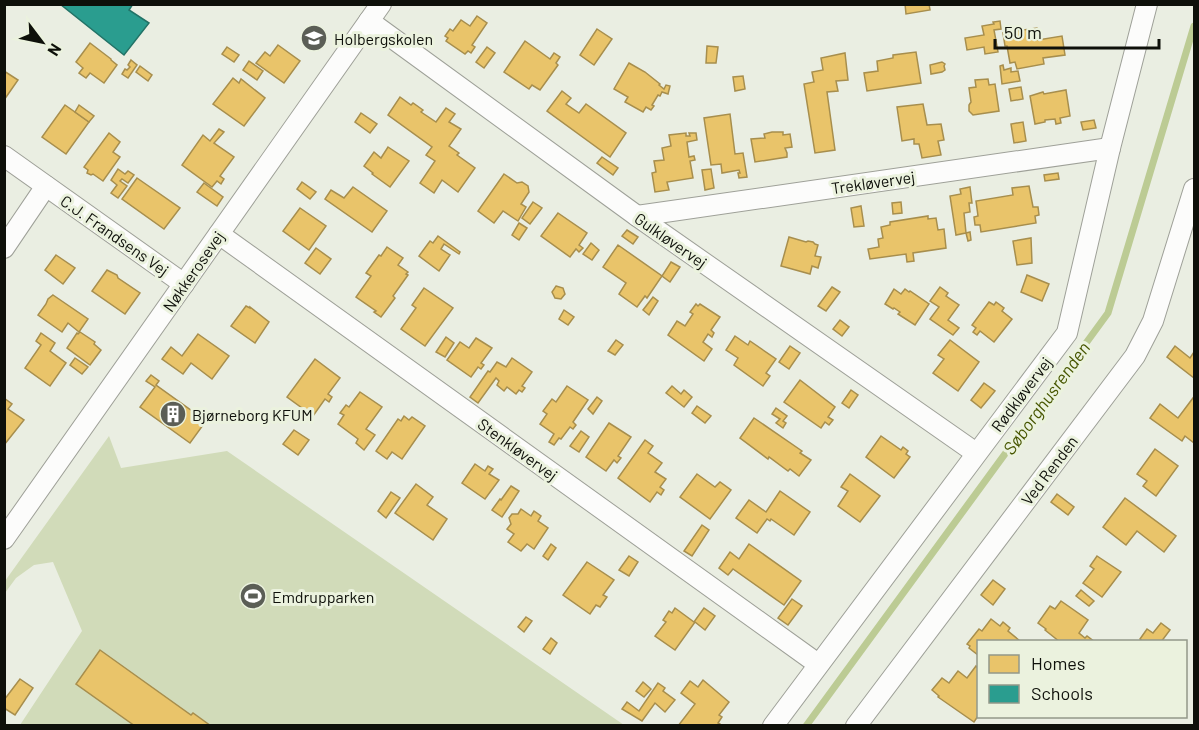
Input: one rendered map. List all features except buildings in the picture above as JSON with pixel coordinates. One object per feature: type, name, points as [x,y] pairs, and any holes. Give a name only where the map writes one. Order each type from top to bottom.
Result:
[{"type":"street","name":"Nøkkerosevej","points":[[4,538],[381,4]]},
{"type":"street","name":"Rødkløvervej","points":[[773,726],[1067,333],[1110,148],[1147,4]]},
{"type":"street","name":"Gulkløvervej","points":[[369,21],[637,216],[976,453]]},
{"type":"street","name":"Trekløvervej","points":[[637,216],[1110,148]]},
{"type":"street","name":"C.J. Frandsens Vej","points":[[4,156],[184,284]]},
{"type":"street","name":"C.J. Frandsens Vej","points":[[4,248],[46,186]]},
{"type":"street","name":"Ved Renden","points":[[856,726],[1135,356],[1185,250],[1194,189]]},
{"type":"street","name":"Stenkløvervej","points":[[219,234],[818,664]]},
{"type":"green space","name":"Emdrupparken","points":[[109,436],[121,468],[227,451],[624,725],[20,725],[82,631],[53,562],[34,565],[16,578],[5,593],[5,581]]},
{"type":"waterway","name":"Søborghusrenden","points":[[806,726],[1108,313],[1194,26]]},
{"type":"place","name":"Holbergskolen","points":[[314,38]]},
{"type":"place","name":"Bjørneborg KFUM","points":[[173,414]]},
{"type":"place","name":"Emdrupparken","points":[[253,596]]}]
